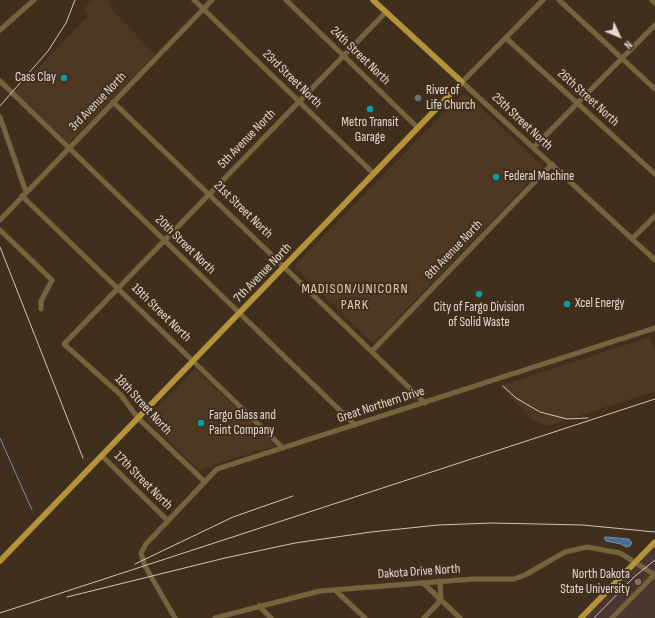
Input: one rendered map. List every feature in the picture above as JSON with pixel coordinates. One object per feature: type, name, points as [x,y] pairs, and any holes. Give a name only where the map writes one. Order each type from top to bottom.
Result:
[{"type":"main road","name":"25th Street North","points":[[373,0],[462,82]]},
{"type":"main road","name":"7th Avenue North","points":[[0,561],[462,82]]},
{"type":"main road","points":[[581,618],[655,542]]},
{"type":"street","points":[[0,30],[34,0]]},
{"type":"street","name":"23rd Street North","points":[[194,0],[374,174]]},
{"type":"street","name":"3rd Avenue North","points":[[0,220],[212,0]]},
{"type":"street","name":"24th Street North","points":[[286,0],[418,128]]},
{"type":"street","name":"7th Avenue North","points":[[462,82],[543,0]]},
{"type":"street","points":[[559,0],[655,89]]},
{"type":"street","points":[[652,0],[655,3]]},
{"type":"street","name":"5th Avenue North","points":[[64,344],[386,12]]},
{"type":"street","points":[[534,147],[655,25]]},
{"type":"street","name":"26th Street North","points":[[506,38],[655,174]]},
{"type":"street","name":"20th Street North","points":[[0,81],[355,425]]},
{"type":"street","name":"25th Street North","points":[[462,82],[633,238],[655,260]]},
{"type":"street","name":"21st Street North","points":[[113,102],[210,193],[425,402]]},
{"type":"street","name":"19th Street North","points":[[0,117],[24,194],[283,448]]},
{"type":"street","name":"8th Avenue North","points":[[372,351],[552,164]]},
{"type":"street","points":[[633,238],[655,216]]},
{"type":"street","points":[[0,230],[52,280],[41,301],[41,309]]},
{"type":"street","name":"Great Northern Drive","points":[[175,618],[142,561],[143,549],[217,468],[655,328]]},
{"type":"street","name":"18th Street North","points":[[64,344],[121,395],[138,418],[205,482]]},
{"type":"street","name":"17th Street North","points":[[102,456],[168,521]]},
{"type":"street","name":"Dakota Drive North","points":[[216,618],[320,591],[336,591],[440,581],[514,579],[525,575],[565,552],[587,547],[620,553],[655,575]]},
{"type":"street","points":[[612,618],[655,575]]},
{"type":"street","points":[[424,618],[441,600],[440,581]]},
{"type":"street","points":[[423,583],[460,618]]},
{"type":"street","points":[[336,591],[365,618]]},
{"type":"street","points":[[259,606],[271,618]]},
{"type":"shaded area","points":[[92,0],[107,0],[113,11],[155,54],[69,143],[15,92],[88,16],[83,8]]},
{"type":"shaded area","points":[[462,95],[469,97],[543,167],[375,342],[372,342],[294,266]]},
{"type":"shaded area","points":[[650,337],[655,352],[655,391],[548,426],[534,421],[500,386]]},
{"type":"shaded area","points":[[195,369],[272,442],[274,446],[199,470],[146,419]]},
{"type":"shaded area","name":"North Dakota State University","points":[[655,546],[655,618],[585,618]]},
{"type":"water","points":[[604,538],[629,539],[632,543],[630,546],[626,547],[621,544],[606,541]]},
{"type":"waterway","points":[[0,438],[32,510]]},
{"type":"railway","points":[[0,106],[48,51],[66,23],[75,0]]},
{"type":"railway","points":[[0,247],[83,458]]},
{"type":"railway","points":[[503,386],[516,398],[540,412],[567,419],[588,418]]},
{"type":"railway","points":[[0,613],[655,399]]},
{"type":"railway","points":[[135,564],[233,517],[293,496]]},
{"type":"railway","points":[[67,597],[225,558],[295,543],[371,532],[438,525],[492,523],[583,525],[655,532]]},
{"type":"railway","points":[[594,618],[634,577],[655,560]]},
{"type":"place","name":"Cass Clay","points":[[64,78]]},
{"type":"place","name":"River of Life Church","points":[[418,98]]},
{"type":"place","name":"Metro Transit Garage","points":[[370,109]]},
{"type":"place","name":"Federal Machine","points":[[496,177]]},
{"type":"place","name":"City of Fargo Division of Solid Waste","points":[[479,294]]},
{"type":"place","name":"Xcel Energy","points":[[567,304]]},
{"type":"place","name":"Fargo Glass and Paint Company","points":[[201,423]]},
{"type":"place","name":"North Dakota State University","points":[[638,582]]},
{"type":"district","name":"MADISON/UNICORN PARK","points":[[355,298]]}]
